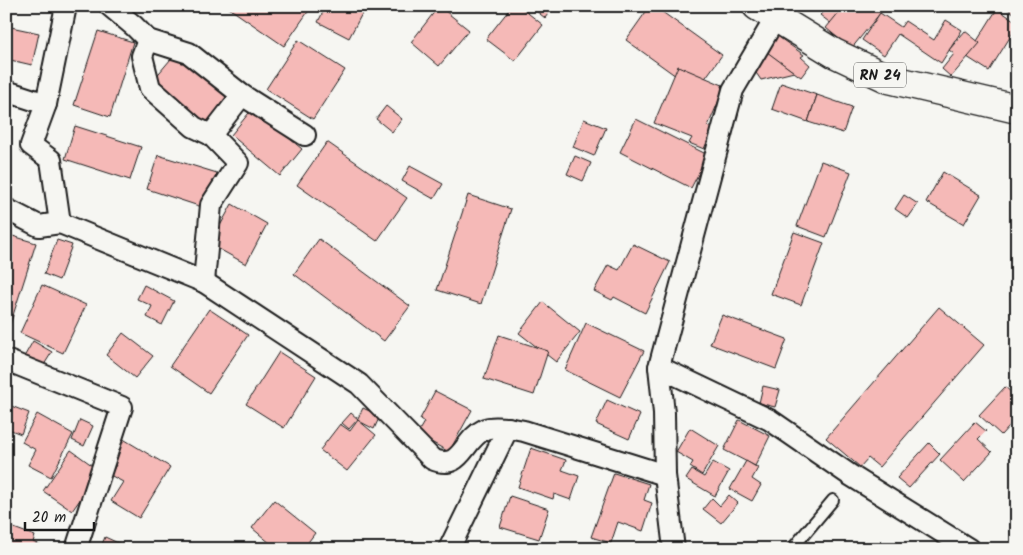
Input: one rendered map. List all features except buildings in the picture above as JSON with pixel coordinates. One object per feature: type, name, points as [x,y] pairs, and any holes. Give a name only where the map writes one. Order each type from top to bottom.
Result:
[{"type":"main road","name":"RN 24","points":[[771,10],[834,53],[889,79],[1017,109]]},
{"type":"street","points":[[60,223],[51,160],[31,145],[46,104],[66,6]]},
{"type":"street","points":[[110,6],[148,40],[189,53],[242,95],[304,135]]},
{"type":"street","points":[[674,549],[664,475],[664,414],[659,367],[733,90],[771,10]]},
{"type":"street","points":[[148,40],[142,56],[150,88],[194,127],[211,135],[238,163],[211,205],[204,282]]},
{"type":"street","points":[[6,91],[46,104]]},
{"type":"street","points":[[211,135],[242,95]]},
{"type":"street","points":[[6,209],[39,226],[60,223],[204,282],[359,384],[432,459],[443,464],[454,461],[484,430],[493,427],[524,431],[664,475]]},
{"type":"street","points":[[6,360],[122,407],[76,549]]},
{"type":"street","points":[[659,367],[770,420],[850,475],[969,549]]},
{"type":"street","points":[[449,549],[508,428]]},
{"type":"lane","points":[[792,549],[833,500]]}]
